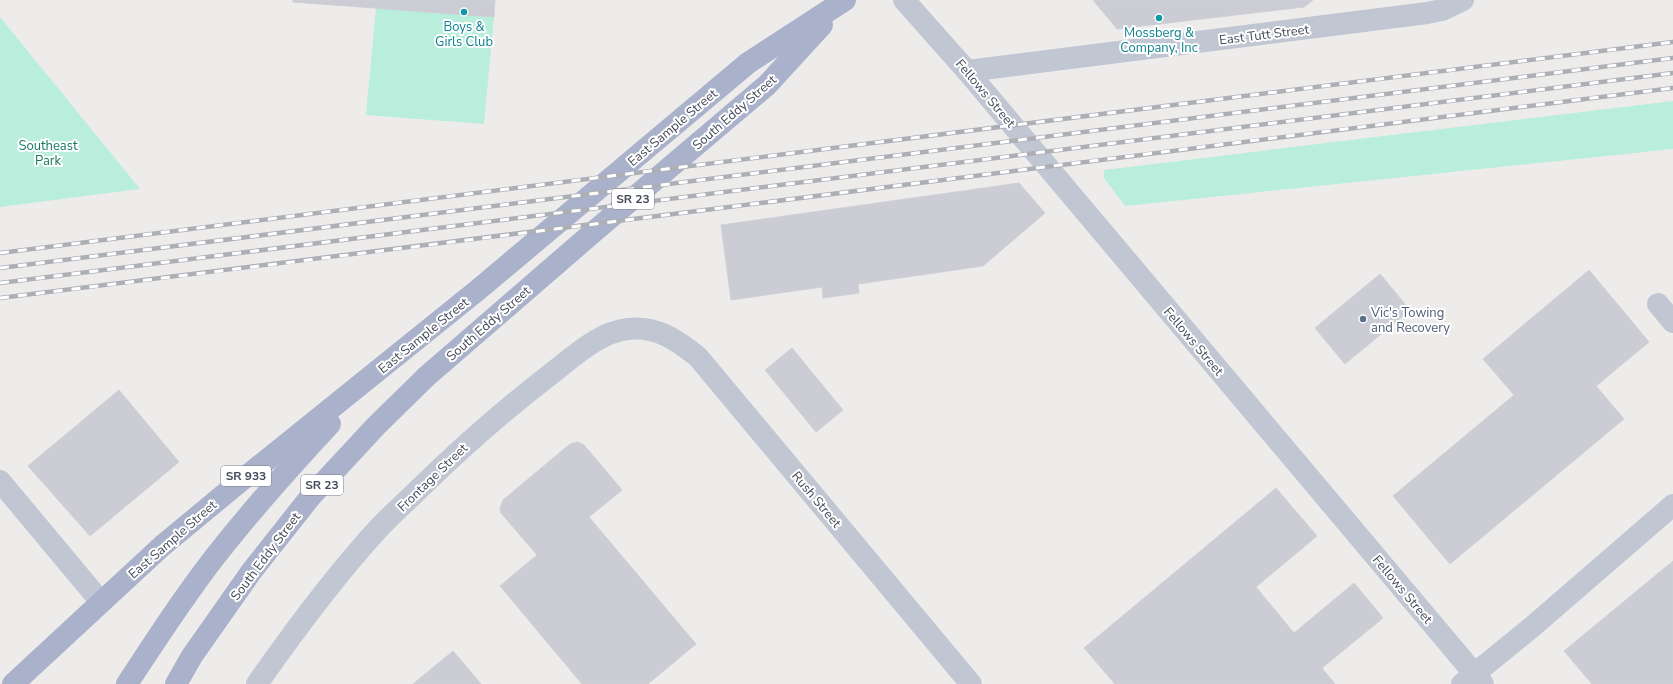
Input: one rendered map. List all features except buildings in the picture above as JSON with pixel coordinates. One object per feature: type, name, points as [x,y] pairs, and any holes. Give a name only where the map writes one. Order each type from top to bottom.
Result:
[{"type":"main road","name":"East Sample Street","points":[[13,684],[101,602],[232,488],[397,356],[748,63],[844,1]]},
{"type":"main road","name":"South Eddy Street","points":[[176,684],[192,656],[250,572],[311,496],[376,426],[427,376],[767,85],[844,1]]},
{"type":"main road","name":"SR 23","points":[[127,684],[154,642],[218,553],[282,476],[348,404],[397,356]]},
{"type":"street","name":"Fellows Street","points":[[904,0],[967,71],[1473,681]]},
{"type":"street","name":"East Tutt Street","points":[[967,71],[1427,13],[1442,10],[1462,0]]},
{"type":"street","points":[[1658,304],[1673,322]]},
{"type":"street","name":"Frontage Street","points":[[257,684],[338,576],[378,529],[463,446],[521,397],[584,350],[607,335],[627,329],[651,329]]},
{"type":"street","name":"Rush Street","points":[[651,329],[678,341],[698,357],[971,684]]},
{"type":"street","points":[[0,481],[101,602]]},
{"type":"street","points":[[1473,681],[1532,627],[1673,505]]},
{"type":"green space","points":[[376,8],[494,17],[484,124],[366,115]]},
{"type":"green space","name":"Southeast Park","points":[[0,17],[140,189],[0,207]]},
{"type":"green space","points":[[1673,101],[1673,149],[1125,206],[1104,178],[1104,170]]},
{"type":"railway","points":[[0,253],[1673,42]]},
{"type":"railway","points":[[0,268],[1673,58]]},
{"type":"railway","points":[[0,283],[1673,73]]},
{"type":"railway","points":[[0,298],[1673,88]]},
{"type":"place","name":"Boys & Girls Club","points":[[464,12]]},
{"type":"place","name":"Mossberg & Company, Inc","points":[[1159,18]]},
{"type":"place","name":"Vic's Towing and Recovery","points":[[1363,319]]}]
